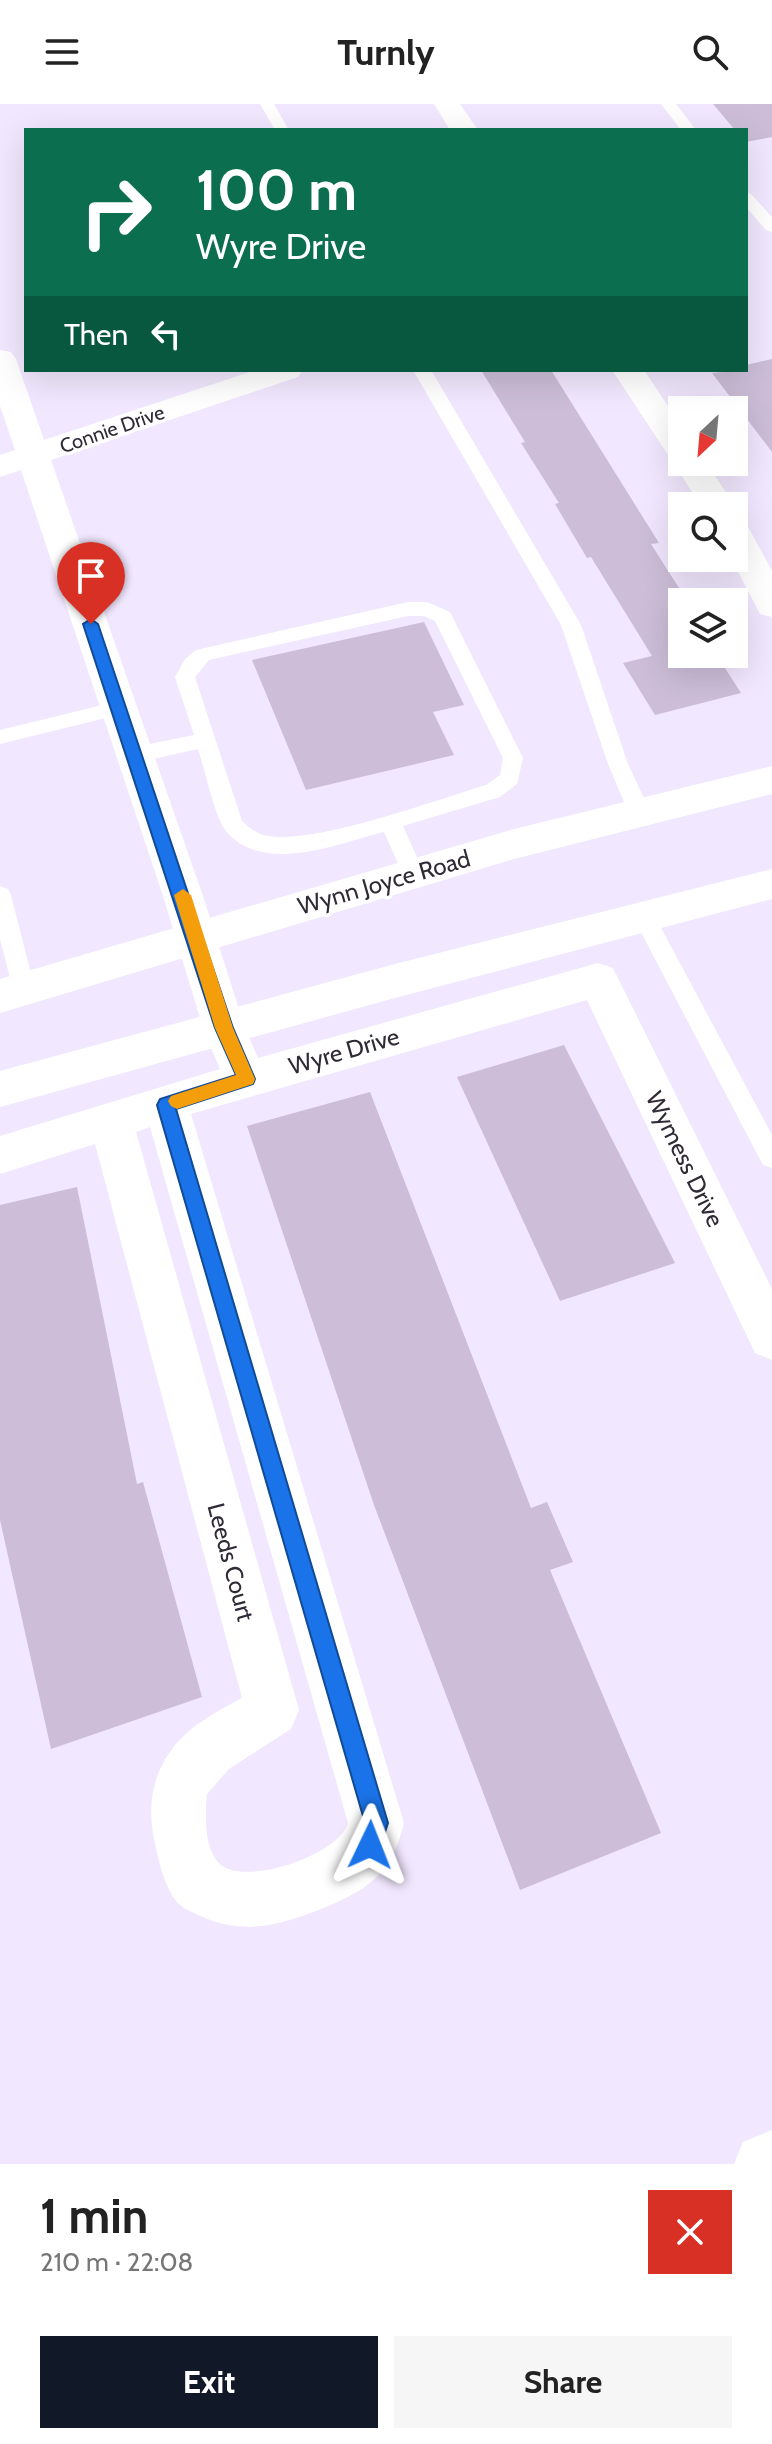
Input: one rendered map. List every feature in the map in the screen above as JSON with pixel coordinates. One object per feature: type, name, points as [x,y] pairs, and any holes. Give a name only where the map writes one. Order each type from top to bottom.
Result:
[{"type":"street","points":[[447,104],[463,128]]},
{"type":"street","name":"Connie Drive","points":[[0,359],[17,460],[281,372]]},
{"type":"street","points":[[629,372],[668,430]]},
{"type":"street","points":[[17,460],[119,708],[224,1028],[246,1079]]},
{"type":"street","points":[[748,534],[772,605]]},
{"type":"street","name":"Wynn Joyce Road","points":[[12,993],[638,809],[772,780]]},
{"type":"street","points":[[0,1089],[772,884]]},
{"type":"street","name":"Wyre Drive","points":[[0,1155],[246,1079],[598,980]]},
{"type":"street","name":"Wymess Drive","points":[[598,980],[772,1338]]},
{"type":"street","points":[[166,1105],[337,1688],[376,1823],[370,1845],[352,1865],[319,1882],[263,1899],[226,1898],[198,1883],[184,1852],[178,1811],[182,1783],[209,1750],[272,1710],[337,1688]]},
{"type":"street","name":"Leeds Court","points":[[111,1121],[272,1710]]},
{"type":"street","points":[[190,1413],[251,1394]]},
{"type":"street","points":[[765,2164],[772,2161]]},
{"type":"lane","points":[[267,104],[281,128]]},
{"type":"lane","points":[[668,104],[687,128]]},
{"type":"lane","points":[[748,199],[772,227]]},
{"type":"lane","points":[[423,372],[571,625],[618,764],[638,809]]},
{"type":"lane","points":[[408,609],[427,609],[443,617],[513,758],[510,779],[493,791],[390,822],[288,845],[269,845],[249,839],[233,825],[185,677],[192,664],[203,655],[408,609]]},
{"type":"lane","points":[[0,737],[119,708]]},
{"type":"lane","points":[[135,755],[207,740]]},
{"type":"lane","points":[[390,822],[413,873]]},
{"type":"lane","points":[[0,895],[12,993]]},
{"type":"lane","points":[[644,917],[772,1158]]},
{"type":"building","points":[[713,104],[772,104],[772,137],[748,142],[748,128],[733,128]]},
{"type":"building","points":[[772,359],[772,452],[748,420],[748,396],[729,396],[712,373],[748,372],[748,365]]},
{"type":"building","points":[[482,372],[552,372],[659,543],[651,544],[679,588],[668,588],[668,668],[725,668],[741,693],[655,715],[623,663],[652,656],[591,557],[587,558],[555,504],[559,503],[521,443],[525,442]]},
{"type":"building","points":[[424,622],[464,705],[433,712],[454,755],[306,790],[252,660]]},
{"type":"building","points":[[564,1045],[675,1263],[560,1301],[457,1077]]},
{"type":"building","points":[[370,1092],[531,1508],[547,1502],[573,1562],[550,1570],[661,1833],[520,1890],[374,1505],[247,1126]]},
{"type":"building","points":[[77,1187],[137,1484],[143,1482],[202,1697],[51,1749],[0,1520],[0,1205]]},
{"type":"slow traffic","points":[[177,1101],[246,1079],[224,1028],[183,895]]},
{"type":"route","points":[[91,624],[224,1028],[246,1079],[166,1105],[376,1823],[370,1845]]}]
